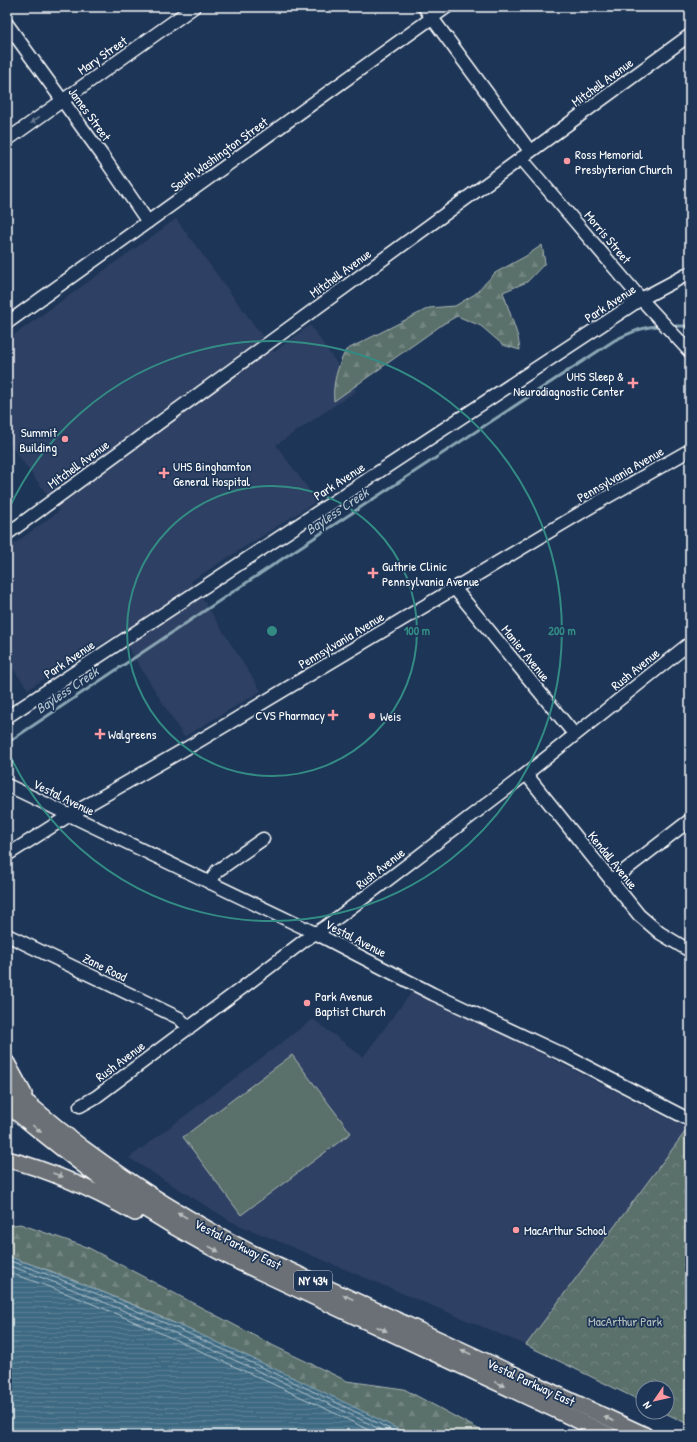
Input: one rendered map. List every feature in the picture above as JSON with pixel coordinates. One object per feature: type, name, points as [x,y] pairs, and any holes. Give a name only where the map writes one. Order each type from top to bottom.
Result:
[{"type":"main road","points":[[7,1063],[26,1097],[49,1121]]},
{"type":"main road","name":"Vestal Parkway East","points":[[7,1086],[83,1148],[137,1187],[174,1211],[214,1233],[252,1253],[645,1435]]},
{"type":"main road","name":"Vestal Parkway East","points":[[7,1105],[94,1173],[146,1210],[185,1234],[244,1265],[609,1435]]},
{"type":"main road","points":[[7,1159],[76,1182],[105,1196],[176,1236],[185,1234]]},
{"type":"street","name":"Mary Street","points":[[7,140],[194,7]]},
{"type":"street","name":"Morris Street","points":[[424,7],[526,154],[641,299],[690,352]]},
{"type":"street","name":"South Washington Street","points":[[7,323],[447,7]]},
{"type":"street","name":"James Street","points":[[7,24],[102,155],[148,222]]},
{"type":"street","name":"Mitchell Avenue","points":[[7,534],[690,35]]},
{"type":"street","name":"Park Avenue","points":[[7,717],[641,299],[690,274]]},
{"type":"street","name":"Pennsylvania Avenue","points":[[7,855],[70,815],[199,741],[690,450]]},
{"type":"street","name":"Manier Avenue","points":[[455,589],[575,735]]},
{"type":"street","name":"Rush Avenue","points":[[80,1106],[189,1028],[304,940],[360,901],[526,774],[690,643]]},
{"type":"street","name":"Kendall Avenue","points":[[526,774],[639,915],[670,939],[690,951]]},
{"type":"street","name":"Vestal Avenue","points":[[7,785],[315,933],[433,994],[566,1056],[690,1120]]},
{"type":"street","points":[[611,881],[690,820]]},
{"type":"street","points":[[210,883],[217,871],[263,839]]},
{"type":"street","name":"Zane Road","points":[[7,935],[179,1018],[189,1028]]},
{"type":"shaded area","name":"UHS Binghamton General Hospital","points":[[176,219],[274,352],[310,325],[356,391],[276,445],[317,501],[191,581],[261,691],[184,737],[119,633],[28,689],[7,661],[7,549],[59,511],[7,440],[7,340]]},
{"type":"shaded area","points":[[414,989],[688,1128],[526,1345],[232,1222],[129,1158],[313,1019],[363,1057]]},
{"type":"green space","points":[[542,245],[545,263],[527,282],[503,292],[518,337],[520,350],[503,345],[481,326],[457,316],[443,324],[334,401],[336,375],[346,350],[429,308],[455,306],[475,294],[495,273],[526,256]]},
{"type":"green space","points":[[292,1055],[351,1133],[241,1215],[183,1137]]},
{"type":"green space","name":"MacArthur Park","points":[[688,1128],[690,1129],[690,1425],[675,1418],[675,1380],[635,1380],[635,1398],[526,1345]]},
{"type":"green space","points":[[20,1224],[89,1248],[274,1346],[347,1381],[404,1389],[489,1435],[410,1435],[247,1356],[137,1306],[51,1271],[7,1256],[7,1226]]},
{"type":"water","points":[[7,1256],[84,1284],[134,1305],[310,1385],[410,1435],[7,1435]]},
{"type":"waterway","name":"Bayless Creek","points":[[7,743],[282,559],[615,340],[632,332],[654,326],[660,326]]},
{"type":"waterway","name":"Bayless Creek","points":[[672,326],[690,326]]},
{"type":"place","name":"Ross Memorial Presbyterian Church","points":[[567,161]]},
{"type":"place","name":"UHS Sleep & Neurodiagnostic Center","points":[[633,383]]},
{"type":"place","name":"Summit Building","points":[[65,439]]},
{"type":"place","name":"UHS Binghamton General Hospital","points":[[164,473]]},
{"type":"place","name":"Guthrie Clinic Pennsylvania Avenue","points":[[373,573]]},
{"type":"place","name":"CVS Pharmacy","points":[[333,715]]},
{"type":"place","name":"Weis","points":[[372,716]]},
{"type":"place","name":"Walgreens","points":[[100,734]]},
{"type":"place","name":"Park Avenue Baptist Church","points":[[307,1003]]},
{"type":"place","name":"MacArthur School","points":[[516,1230]]}]
